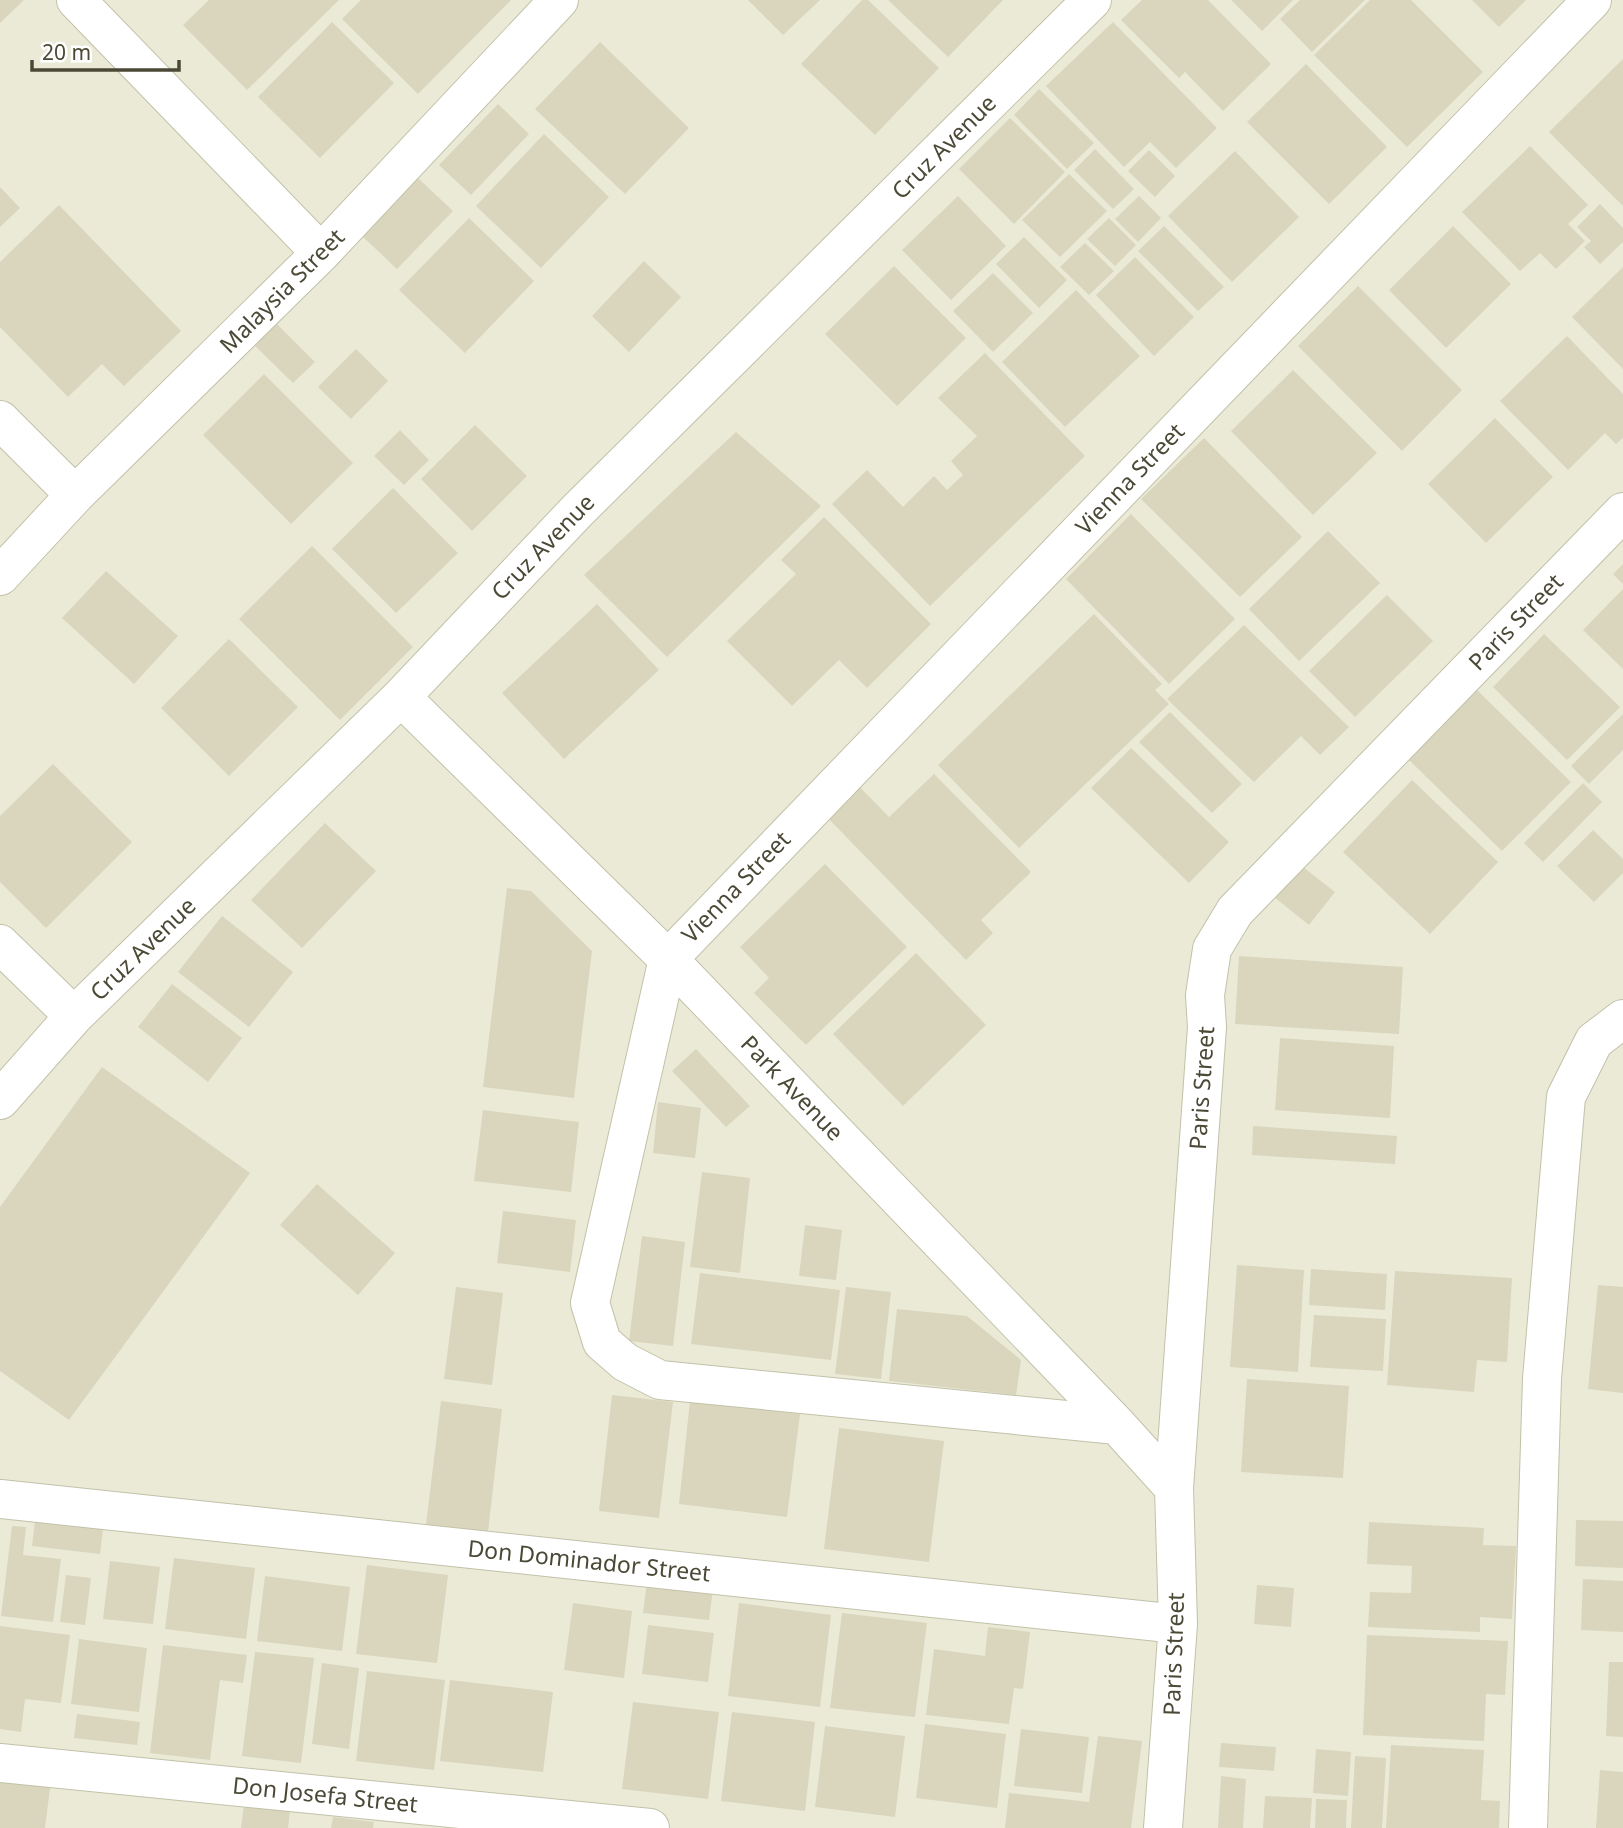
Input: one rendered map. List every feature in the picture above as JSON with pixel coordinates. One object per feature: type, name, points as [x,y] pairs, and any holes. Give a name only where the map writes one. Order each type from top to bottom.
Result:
[{"type":"street","points":[[76,0],[321,254]]},
{"type":"street","name":"Malaysia Street","points":[[0,576],[75,495],[321,254],[559,0]]},
{"type":"street","name":"Cruz Avenue","points":[[0,1100],[74,1016],[401,697],[577,511],[1092,0]]},
{"type":"street","name":"Vienna Street","points":[[668,959],[1592,0]]},
{"type":"street","points":[[0,420],[75,495]]},
{"type":"street","name":"Paris Street","points":[[1163,1828],[1178,1624],[1174,1488],[1207,1027],[1205,995],[1212,950],[1235,911],[1623,512]]},
{"type":"street","name":"Park Avenue","points":[[401,697],[668,959],[1117,1425],[1174,1488]]},
{"type":"street","points":[[0,944],[74,1016]]},
{"type":"street","points":[[668,959],[590,1304],[601,1342],[625,1362],[660,1380],[1117,1425]]},
{"type":"street","points":[[1528,1828],[1542,1379],[1566,1097],[1594,1041],[1623,1019]]},
{"type":"street","name":"Don Dominador Street","points":[[0,1499],[1178,1624]]},
{"type":"street","name":"Don Josefa Street","points":[[0,1763],[650,1828]]},
{"type":"shaded area","points":[[0,0],[1623,0],[1623,1828],[0,1828]]},
{"type":"building","points":[[0,0],[24,0],[0,23]]},
{"type":"building","points":[[209,0],[339,0],[247,90],[183,25]]},
{"type":"building","points":[[361,0],[511,0],[418,94],[342,19]]},
{"type":"building","points":[[748,0],[820,0],[783,35]]},
{"type":"building","points":[[862,0],[868,0],[939,68],[875,135],[801,64]]},
{"type":"building","points":[[888,0],[1003,0],[948,57]]},
{"type":"building","points":[[1142,0],[1208,0],[1271,64],[1223,111],[1185,72],[1179,78],[1121,20]]},
{"type":"building","points":[[1231,0],[1293,0],[1262,31]]},
{"type":"building","points":[[1300,0],[1365,0],[1312,52],[1280,19]]},
{"type":"building","points":[[1370,0],[1411,0],[1483,72],[1407,147],[1314,55]]},
{"type":"building","points":[[1472,0],[1526,0],[1499,27]]},
{"type":"building","points":[[332,22],[394,83],[320,158],[258,97]]},
{"type":"building","points":[[1113,22],[1217,128],[1176,168],[1150,142],[1124,167],[1046,86]]},
{"type":"building","points":[[600,42],[689,128],[625,194],[535,109]]},
{"type":"building","points":[[1623,59],[1623,206],[1549,132]]},
{"type":"building","points":[[1306,64],[1387,147],[1329,204],[1247,122]]},
{"type":"building","points":[[1039,89],[1094,143],[1067,169],[1014,115]]},
{"type":"building","points":[[498,104],[529,134],[471,195],[439,165]]},
{"type":"building","points":[[1010,118],[1065,172],[1014,224],[959,169]]},
{"type":"building","points":[[544,134],[609,197],[541,268],[476,206]]},
{"type":"building","points":[[1530,146],[1588,205],[1568,224],[1585,241],[1556,269],[1540,253],[1520,271],[1462,212]]},
{"type":"building","points":[[1095,149],[1134,189],[1113,209],[1074,170]]},
{"type":"building","points":[[1149,150],[1175,176],[1155,197],[1128,171]]},
{"type":"building","points":[[1235,151],[1299,217],[1232,282],[1168,216]]},
{"type":"building","points":[[1069,174],[1107,211],[1060,257],[1022,220]]},
{"type":"building","points":[[418,178],[453,211],[397,269],[362,236]]},
{"type":"building","points":[[0,187],[20,208],[0,227]]},
{"type":"building","points":[[958,196],[1006,246],[951,300],[902,250]]},
{"type":"building","points":[[1139,196],[1161,218],[1138,242],[1115,219]]},
{"type":"building","points":[[1600,204],[1623,228],[1623,242],[1600,264],[1584,247],[1591,241],[1577,227]]},
{"type":"building","points":[[59,205],[181,331],[124,386],[102,364],[68,397],[0,327],[0,262]]},
{"type":"building","points":[[469,218],[534,281],[465,353],[399,290]]},
{"type":"building","points":[[1109,218],[1136,245],[1115,266],[1087,239]]},
{"type":"building","points":[[1164,226],[1224,287],[1198,311],[1138,251]]},
{"type":"building","points":[[1453,226],[1511,284],[1446,348],[1389,290]]},
{"type":"building","points":[[1024,237],[1067,280],[1039,308],[996,264]]},
{"type":"building","points":[[1085,243],[1114,271],[1089,295],[1060,267]]},
{"type":"building","points":[[1135,257],[1194,317],[1154,356],[1096,295]]},
{"type":"building","points":[[644,261],[681,297],[629,352],[592,316]]},
{"type":"building","points":[[894,266],[966,338],[897,406],[825,334]]},
{"type":"building","points":[[1623,267],[1623,369],[1572,317]]},
{"type":"building","points":[[993,273],[1033,313],[993,352],[953,311]]},
{"type":"building","points":[[1358,286],[1462,390],[1402,451],[1298,346]]},
{"type":"building","points":[[1076,290],[1140,356],[1065,427],[1002,362]]},
{"type":"building","points":[[270,317],[315,362],[293,383],[248,339]]},
{"type":"building","points":[[1567,336],[1623,394],[1623,438],[1616,444],[1605,433],[1568,470],[1500,401]]},
{"type":"building","points":[[356,349],[388,381],[351,419],[318,387]]},
{"type":"building","points":[[985,353],[1085,456],[930,606],[832,504],[867,470],[903,507],[934,476],[947,490],[963,475],[951,461],[977,436],[938,398]]},
{"type":"building","points":[[1293,370],[1377,453],[1313,515],[1231,431]]},
{"type":"building","points":[[264,374],[353,463],[291,524],[203,435]]},
{"type":"building","points":[[1495,418],[1553,477],[1486,543],[1428,484]]},
{"type":"building","points":[[475,425],[527,476],[472,531],[421,479]]},
{"type":"building","points":[[400,430],[429,460],[404,485],[374,456]]},
{"type":"building","points":[[736,432],[821,506],[667,657],[584,575]]},
{"type":"building","points":[[1204,438],[1302,537],[1240,597],[1141,499]]},
{"type":"building","points":[[393,488],[458,553],[396,613],[332,549]]},
{"type":"building","points":[[1131,514],[1235,619],[1169,684],[1066,579]]},
{"type":"building","points":[[824,517],[931,624],[867,688],[839,660],[792,706],[727,641],[796,574],[781,560]]},
{"type":"building","points":[[1328,531],[1380,583],[1299,661],[1249,609]]},
{"type":"building","points":[[312,546],[413,647],[340,720],[239,619]]},
{"type":"building","points":[[1623,564],[1623,584],[1613,574]]},
{"type":"building","points":[[106,571],[178,636],[134,684],[62,618]]},
{"type":"building","points":[[1623,589],[1623,669],[1583,630]]},
{"type":"building","points":[[1387,595],[1433,641],[1355,717],[1309,671]]},
{"type":"building","points":[[597,604],[659,670],[564,759],[502,693]]},
{"type":"building","points":[[1094,614],[1162,684],[1155,690],[1169,704],[1019,848],[938,765]]},
{"type":"building","points":[[1244,625],[1349,727],[1320,755],[1301,736],[1254,782],[1167,699]]},
{"type":"building","points":[[1544,634],[1620,707],[1567,760],[1493,687]]},
{"type":"building","points":[[229,639],[298,707],[229,776],[161,708]]},
{"type":"building","points":[[1477,690],[1571,782],[1502,851],[1408,759]]},
{"type":"building","points":[[1170,712],[1242,784],[1212,813],[1139,742]]},
{"type":"building","points":[[1623,714],[1623,750],[1589,784],[1571,766]]},
{"type":"building","points":[[1131,748],[1229,842],[1189,883],[1091,788]]},
{"type":"building","points":[[53,764],[132,842],[46,928],[0,882],[0,816]]},
{"type":"building","points":[[934,774],[1031,872],[981,920],[993,933],[966,960],[822,812],[854,781],[889,817]]},
{"type":"building","points":[[1412,780],[1498,862],[1430,934],[1343,852]]},
{"type":"building","points":[[1583,783],[1602,802],[1543,862],[1524,843]]},
{"type":"building","points":[[325,823],[376,871],[302,948],[251,900]]},
{"type":"building","points":[[1593,830],[1623,859],[1623,873],[1594,902],[1557,866]]},
{"type":"building","points":[[825,864],[907,947],[806,1045],[754,993],[769,978],[740,947]]},
{"type":"building","points":[[1299,864],[1335,892],[1309,925],[1274,897]]},
{"type":"building","points":[[507,888],[531,891],[592,951],[574,1098],[483,1087]]},
{"type":"building","points":[[222,916],[293,972],[249,1027],[178,972]]},
{"type":"building","points":[[916,953],[986,1025],[903,1106],[833,1034]]},
{"type":"building","points":[[1239,956],[1403,967],[1399,1034],[1235,1024]]},
{"type":"building","points":[[172,984],[242,1038],[208,1082],[138,1027]]},
{"type":"building","points":[[1280,1038],[1394,1046],[1390,1118],[1275,1110]]},
{"type":"building","points":[[696,1049],[750,1106],[726,1127],[672,1071]]},
{"type":"building","points":[[102,1067],[250,1173],[69,1420],[0,1371],[0,1207]]},
{"type":"building","points":[[658,1102],[701,1108],[695,1158],[653,1153]]},
{"type":"building","points":[[483,1110],[579,1122],[571,1192],[474,1181]]},
{"type":"building","points":[[1253,1126],[1397,1136],[1395,1164],[1252,1155]]},
{"type":"building","points":[[702,1172],[750,1178],[740,1273],[690,1267]]},
{"type":"building","points":[[317,1184],[395,1253],[358,1295],[280,1225]]},
{"type":"building","points":[[503,1211],[576,1220],[570,1272],[497,1263]]},
{"type":"building","points":[[805,1225],[842,1230],[836,1280],[799,1276]]},
{"type":"building","points":[[642,1236],[685,1242],[673,1346],[629,1341]]},
{"type":"building","points":[[1237,1265],[1304,1270],[1298,1372],[1230,1367]]},
{"type":"building","points":[[1311,1269],[1387,1274],[1385,1310],[1309,1305]]},
{"type":"building","points":[[1395,1271],[1512,1278],[1507,1362],[1477,1360],[1474,1392],[1387,1385]]},
{"type":"building","points":[[700,1273],[840,1290],[831,1360],[691,1344]]},
{"type":"building","points":[[1598,1285],[1623,1287],[1623,1393],[1588,1389]]},
{"type":"building","points":[[456,1287],[503,1293],[492,1385],[444,1379]]},
{"type":"building","points":[[846,1287],[891,1292],[881,1379],[835,1374]]},
{"type":"building","points":[[897,1309],[967,1316],[1021,1360],[1016,1395],[889,1381]]},
{"type":"building","points":[[1314,1315],[1386,1319],[1383,1371],[1310,1367]]},
{"type":"building","points":[[1247,1379],[1349,1386],[1343,1478],[1241,1472]]},
{"type":"building","points":[[612,1395],[673,1402],[659,1518],[599,1511]]},
{"type":"building","points":[[441,1401],[502,1409],[488,1532],[426,1525]]},
{"type":"building","points":[[690,1401],[800,1414],[787,1517],[679,1504]]},
{"type":"building","points":[[839,1428],[944,1441],[929,1562],[824,1549]]},
{"type":"building","points":[[1576,1520],[1623,1521],[1623,1568],[1575,1566]]},
{"type":"building","points":[[35,1521],[103,1529],[100,1554],[32,1546]]},
{"type":"building","points":[[1369,1522],[1484,1528],[1483,1545],[1516,1546],[1512,1619],[1480,1617],[1480,1632],[1368,1627],[1370,1592],[1411,1593],[1412,1566],[1367,1564]]},
{"type":"building","points":[[12,1526],[26,1527],[23,1555],[61,1559],[53,1622],[1,1616]]},
{"type":"building","points":[[174,1558],[255,1568],[246,1639],[165,1629]]},
{"type":"building","points":[[110,1561],[160,1567],[153,1624],[103,1619]]},
{"type":"building","points":[[367,1565],[448,1575],[437,1663],[356,1654]]},
{"type":"building","points":[[66,1575],[91,1578],[85,1625],[60,1622]]},
{"type":"building","points":[[265,1576],[350,1587],[342,1651],[257,1641]]},
{"type":"building","points":[[1583,1579],[1623,1581],[1623,1632],[1581,1630]]},
{"type":"building","points":[[647,1581],[713,1589],[709,1620],[643,1613]]},
{"type":"building","points":[[1257,1585],[1294,1588],[1291,1627],[1254,1624]]},
{"type":"building","points":[[573,1603],[632,1611],[624,1678],[564,1670]]},
{"type":"building","points":[[739,1603],[831,1615],[820,1707],[728,1696]]},
{"type":"building","points":[[842,1613],[927,1623],[915,1717],[830,1708]]},
{"type":"building","points":[[648,1625],[714,1633],[708,1682],[642,1674]]},
{"type":"building","points":[[0,1626],[70,1635],[61,1703],[25,1699],[21,1732],[0,1729]]},
{"type":"building","points":[[988,1627],[1030,1632],[1023,1689],[1014,1688],[1009,1724],[926,1715],[934,1649],[985,1656]]},
{"type":"building","points":[[1367,1635],[1508,1641],[1505,1695],[1486,1694],[1484,1741],[1363,1735]]},
{"type":"building","points":[[79,1639],[147,1648],[139,1712],[71,1704]]},
{"type":"building","points":[[163,1645],[247,1655],[243,1683],[220,1680],[210,1760],[150,1753]]},
{"type":"building","points":[[255,1652],[314,1658],[301,1763],[242,1756]]},
{"type":"building","points":[[1609,1662],[1623,1662],[1623,1737],[1606,1736]]},
{"type":"building","points":[[322,1663],[359,1668],[349,1749],[312,1744]]},
{"type":"building","points":[[367,1671],[445,1680],[434,1770],[356,1761]]},
{"type":"building","points":[[450,1680],[553,1692],[543,1772],[440,1761]]},
{"type":"building","points":[[633,1702],[719,1712],[708,1799],[622,1789]]},
{"type":"building","points":[[732,1712],[815,1722],[805,1811],[721,1801]]},
{"type":"building","points":[[77,1714],[140,1722],[137,1745],[74,1738]]},
{"type":"building","points":[[925,1724],[1006,1734],[997,1808],[916,1798]]},
{"type":"building","points":[[825,1726],[905,1736],[895,1817],[815,1807]]},
{"type":"building","points":[[1021,1729],[1089,1737],[1082,1793],[1014,1786]]},
{"type":"building","points":[[1098,1736],[1142,1741],[1131,1828],[1005,1828],[1009,1793],[1089,1802]]},
{"type":"building","points":[[1221,1743],[1276,1747],[1274,1771],[1219,1767]]},
{"type":"building","points":[[1391,1745],[1484,1750],[1481,1800],[1500,1801],[1499,1828],[1386,1828]]},
{"type":"building","points":[[1316,1749],[1351,1752],[1348,1796],[1313,1793]]},
{"type":"building","points":[[1355,1756],[1386,1758],[1382,1828],[1351,1828]]},
{"type":"building","points":[[1600,1770],[1623,1772],[1623,1828],[1596,1828]]},
{"type":"building","points":[[0,1774],[51,1780],[45,1828],[0,1828]]},
{"type":"building","points":[[1221,1776],[1246,1779],[1243,1828],[1218,1828]]},
{"type":"building","points":[[1265,1796],[1312,1798],[1310,1828],[1263,1828]]},
{"type":"building","points":[[1316,1799],[1347,1800],[1346,1828],[1315,1828]]},
{"type":"building","points":[[244,1805],[290,1811],[288,1828],[241,1828]]},
{"type":"building","points":[[333,1817],[374,1822],[373,1828],[331,1828]]}]
